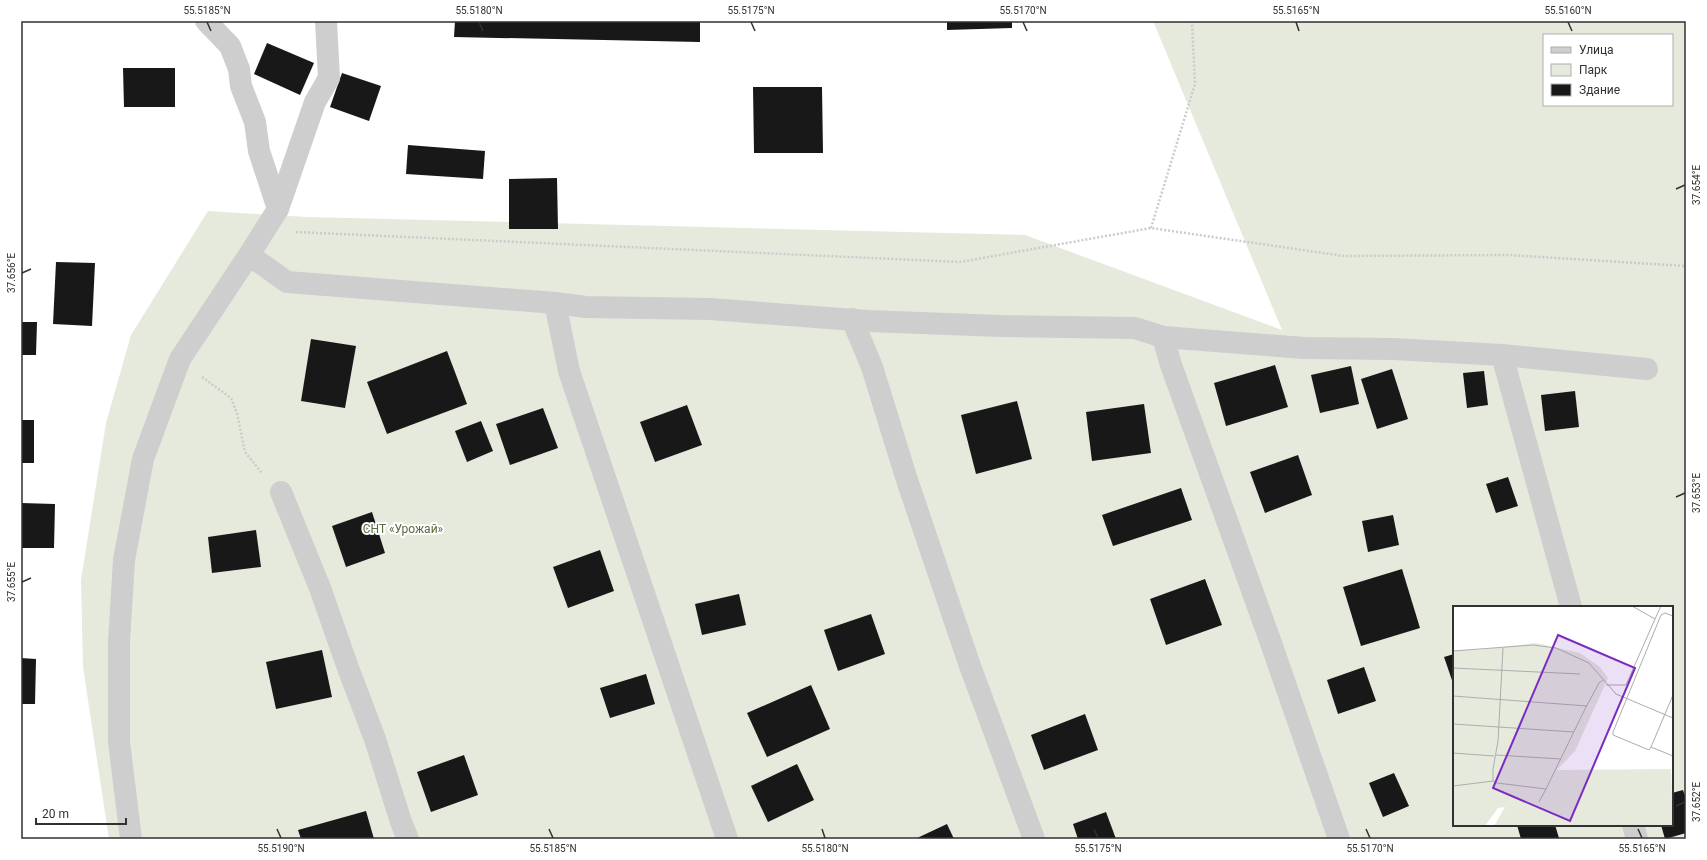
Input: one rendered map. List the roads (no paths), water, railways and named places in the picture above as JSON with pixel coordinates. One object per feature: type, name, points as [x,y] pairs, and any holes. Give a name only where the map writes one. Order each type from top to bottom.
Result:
[{"type":"street","points":[[206,21],[230,46],[239,70],[241,86],[255,122],[259,152],[278,209]]},
{"type":"street","points":[[131,839],[119,742],[119,642],[124,560],[143,459],[180,359],[278,209],[315,102],[330,78],[326,21]]},
{"type":"street","points":[[249,255],[288,282],[555,303],[586,307],[710,309],[852,319],[1001,326],[1135,328],[1162,337],[1304,348],[1393,349],[1502,355],[1647,369]]},
{"type":"street","points":[[555,303],[569,371],[727,839]]},
{"type":"street","points":[[852,319],[872,367],[906,477],[970,666],[1034,839]]},
{"type":"street","points":[[1162,337],[1339,839]]},
{"type":"street","points":[[1502,355],[1571,606]]},
{"type":"street","points":[[281,492],[320,588],[375,740],[400,822],[408,839]]},
{"type":"street","points":[[1632,826],[1636,839]]},
{"type":"park label","name":"СНТ «Урожай»","points":[[403,529]]}]
